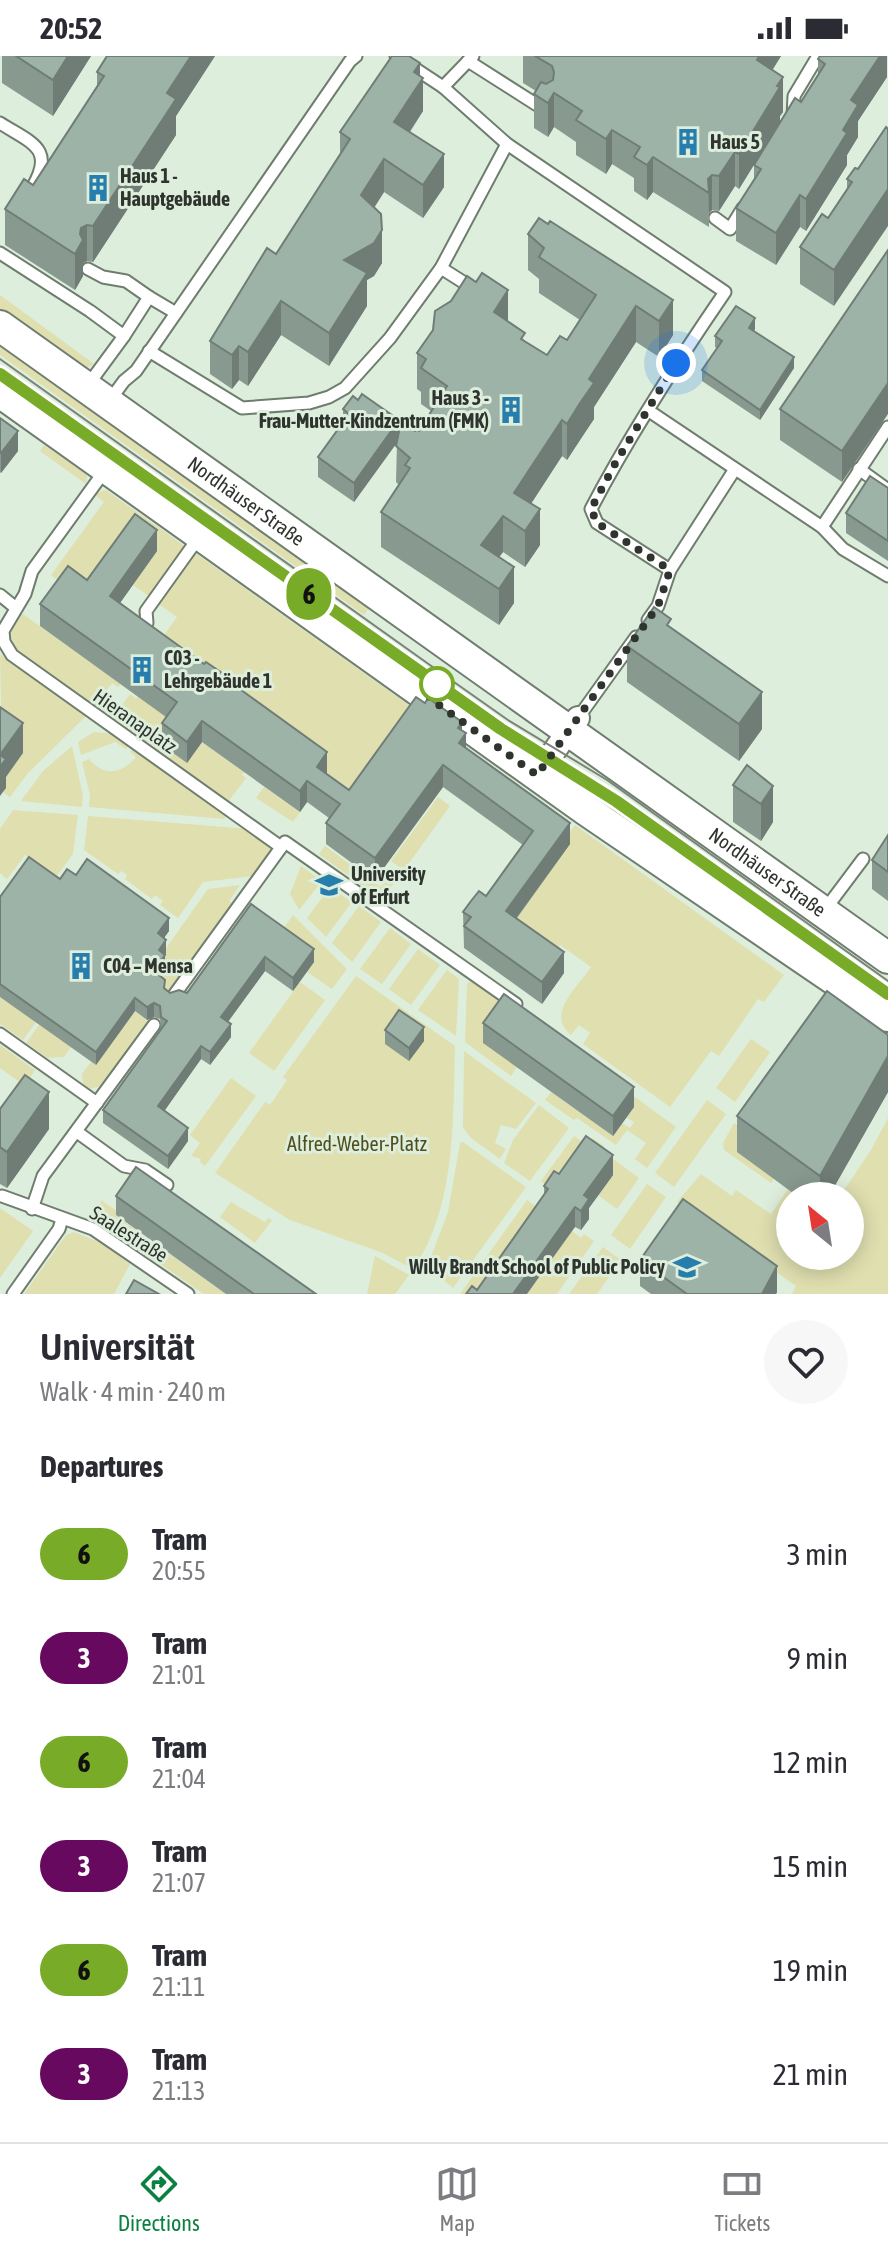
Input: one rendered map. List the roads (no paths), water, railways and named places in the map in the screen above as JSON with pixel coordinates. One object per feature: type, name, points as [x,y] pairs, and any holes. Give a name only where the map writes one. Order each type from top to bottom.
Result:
[{"type":"main road","name":"Nordhäuser Straße","points":[[0,326],[96,396],[573,725],[888,958]]},
{"type":"main road","points":[[0,392],[537,775],[888,1016]]},
{"type":"street","points":[[537,775],[573,725]]},
{"type":"lane","points":[[96,396],[149,351],[356,56]]},
{"type":"lane","points":[[396,56],[443,87],[507,144],[725,292],[676,363],[591,509],[597,523],[670,570]]},
{"type":"lane","points":[[785,131],[793,118],[794,96],[818,56]]},
{"type":"lane","points":[[443,87],[470,58],[546,110]]},
{"type":"lane","points":[[0,123],[34,145],[41,155],[41,172],[27,196]]},
{"type":"lane","points":[[149,351],[242,408],[309,403],[345,388],[390,338],[441,268],[507,144]]},
{"type":"lane","points":[[715,218],[730,229],[743,209],[746,194]]},
{"type":"lane","points":[[0,253],[124,336]]},
{"type":"lane","points":[[441,268],[490,298]]},
{"type":"lane","points":[[88,269],[103,277],[126,281],[176,313]]},
{"type":"lane","points":[[96,396],[124,336],[149,297]]},
{"type":"lane","points":[[649,411],[822,527],[843,549],[888,576]]},
{"type":"lane","points":[[822,527],[888,427]]},
{"type":"lane","points":[[0,595],[16,608],[25,594],[32,571],[106,469]]},
{"type":"lane","points":[[573,725],[658,606],[670,570],[735,469]]},
{"type":"lane","points":[[859,469],[888,490]]},
{"type":"lane","points":[[147,623],[146,611],[200,535]]},
{"type":"lane","name":"Hieranaplatz","points":[[16,608],[3,631],[4,642],[12,655],[283,844]]},
{"type":"lane","points":[[172,998],[283,844],[525,1010]]},
{"type":"lane","points":[[823,912],[863,859]]},
{"type":"lane","points":[[32,1209],[43,1176],[154,1025]]},
{"type":"lane","points":[[0,1034],[97,1103]]},
{"type":"lane","points":[[77,1132],[124,1166],[145,1170],[167,1185]]},
{"type":"lane","name":"Saalestraße","points":[[2,1196],[93,1229],[188,1294]]},
{"type":"lane","points":[[13,1294],[59,1229],[62,1219]]},
{"type":"tram line","points":[[0,359],[508,720],[607,780],[888,981]]},
{"type":"tram line","points":[[0,374],[322,604]]},
{"type":"tram line","name":"6","points":[[0,374],[501,729],[616,801],[888,994]]},
{"type":"tram line","points":[[542,755],[627,809]]},
{"type":"place","name":"Haus 5","points":[[688,142]]},
{"type":"place","name":"Haus 1 - Hauptgebäude","points":[[98,188]]},
{"type":"place","name":"Haus 3 - Frau-Mutter-Kindzentrum (FMK)","points":[[511,410]]},
{"type":"place","name":"C03 - Lehrgebäude 1","points":[[142,670]]},
{"type":"place","name":"University of Erfurt","points":[[329,885]]},
{"type":"place","name":"C04 – Mensa","points":[[81,966]]},
{"type":"place","name":"Willy Brandt School of Public Policy","points":[[687,1267]]},
{"type":"park label","name":"Alfred-Weber-Platz","points":[[357,1144]]}]
